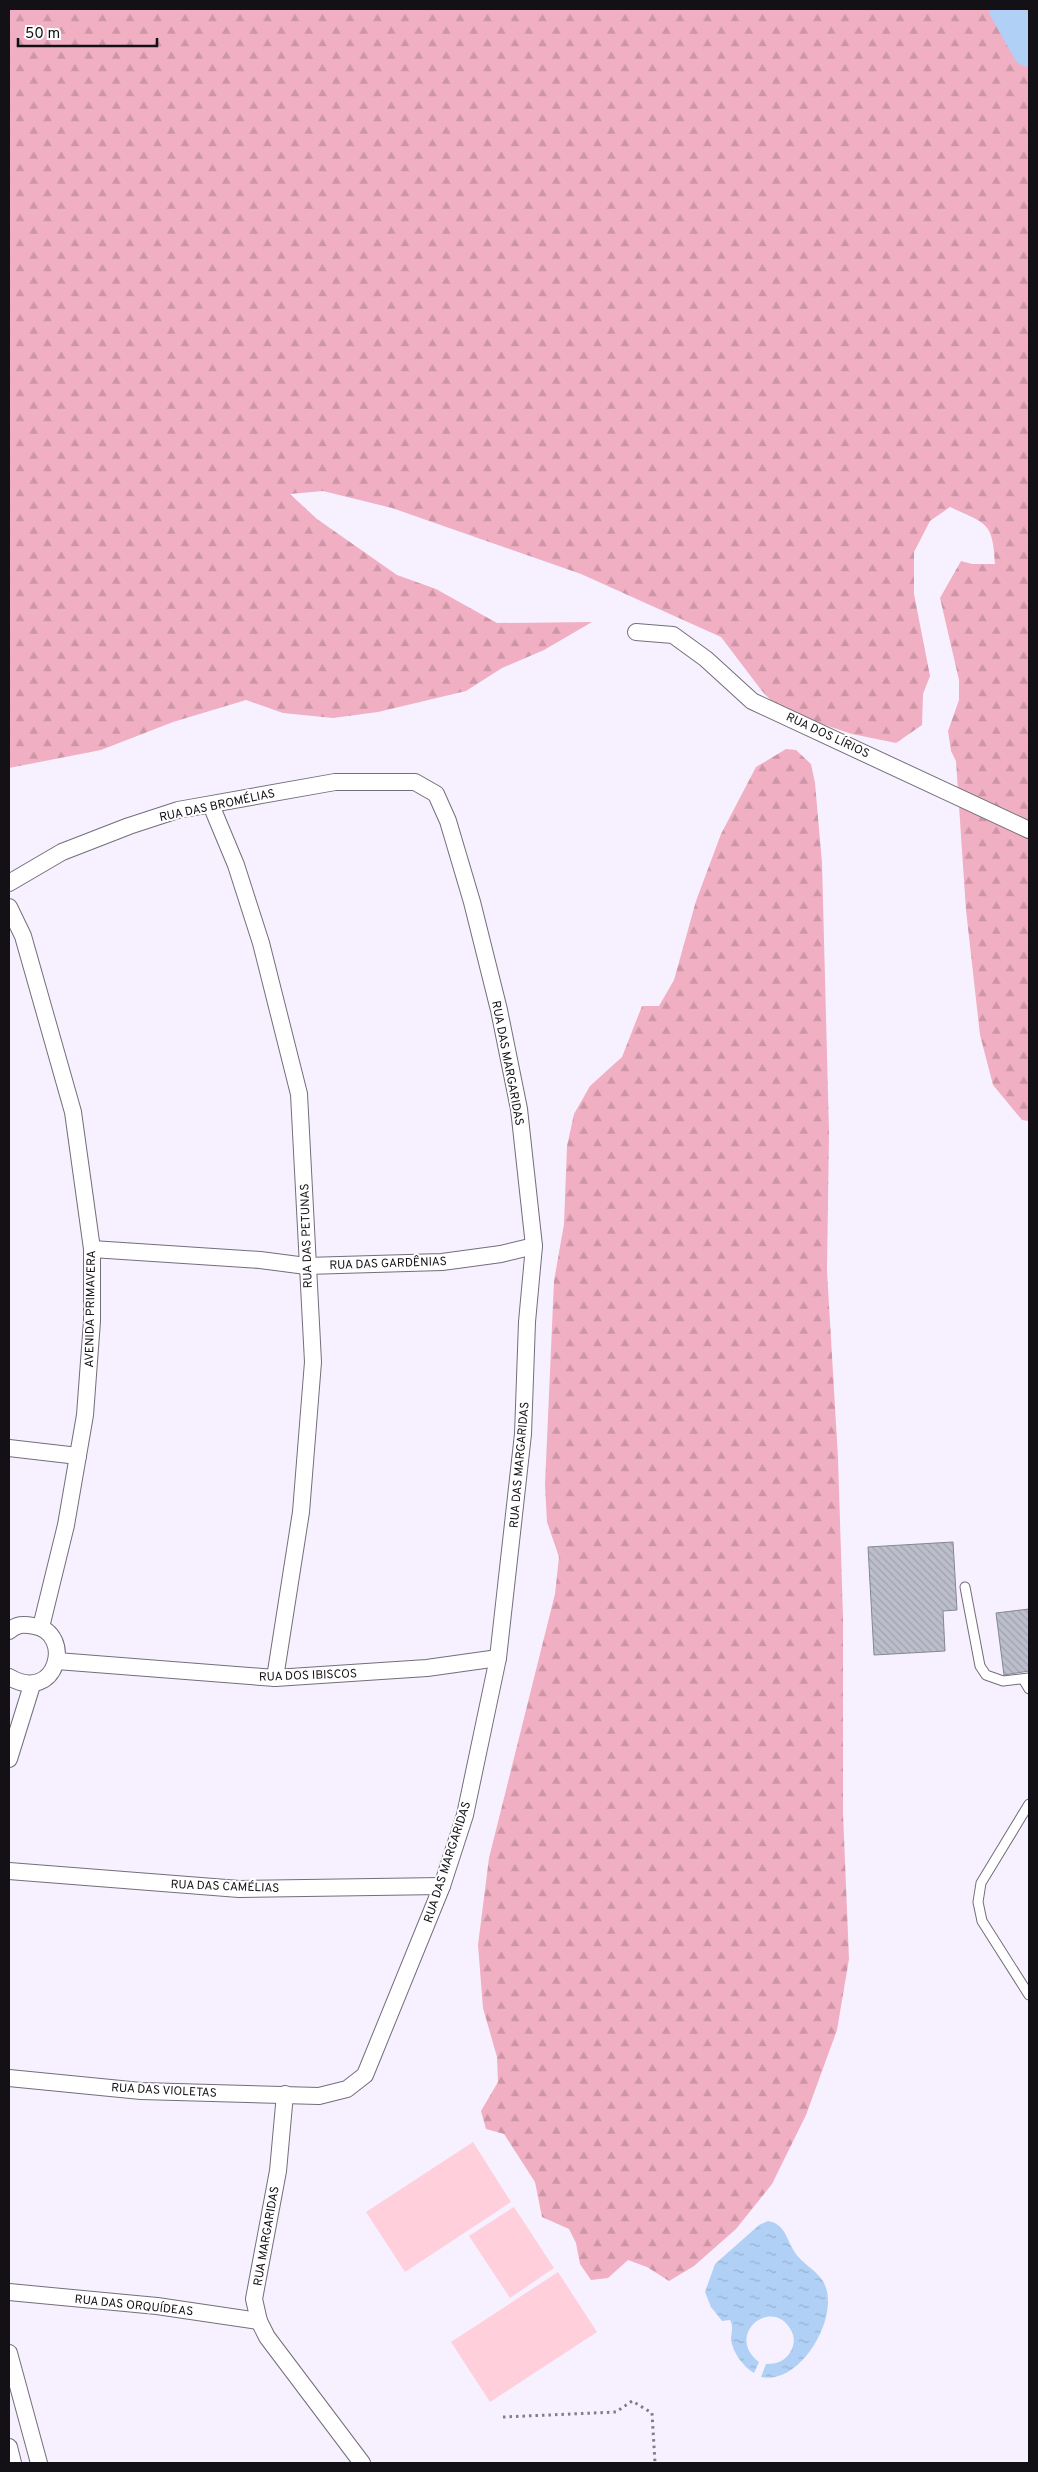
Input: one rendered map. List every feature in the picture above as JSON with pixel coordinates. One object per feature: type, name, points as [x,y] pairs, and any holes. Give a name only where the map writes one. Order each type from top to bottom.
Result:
[{"type":"street","name":"RUA DOS LÍRIOS","points":[[636,632],[672,635],[706,659],[752,701],[1029,830]]},
{"type":"street","name":"RUA DAS BROMÉLIAS","points":[[9,883],[62,852],[178,810],[335,782],[415,782],[436,794]]},
{"type":"street","name":"RUA DAS MARGARIDAS","points":[[319,2096],[347,2089],[365,2076],[442,1886],[465,1815],[498,1658],[524,1434],[527,1322],[534,1246],[519,1109],[499,1010],[472,902],[448,821],[436,794]]},
{"type":"street","name":"RUA DAS PETUNAS","points":[[211,805],[236,865],[262,943],[299,1094],[306,1266],[313,1362],[301,1512],[274,1678]]},
{"type":"street","name":"AVENIDA PRIMAVERA","points":[[9,907],[23,936],[73,1112],[92,1249],[89,1382],[66,1524],[41,1627]]},
{"type":"street","name":"RUA DAS GARDÊNIAS","points":[[92,1249],[260,1260],[306,1266],[442,1262],[500,1254],[534,1246]]},
{"type":"street","points":[[9,1448],[78,1456]]},
{"type":"street","points":[[9,1631],[22,1624],[41,1627],[54,1640],[57,1650],[57,1661],[47,1678],[32,1685],[21,1685],[9,1678]]},
{"type":"street","name":"RUA DOS IBISCOS","points":[[57,1661],[274,1678],[427,1668],[498,1658]]},
{"type":"street","points":[[9,1759],[32,1685]]},
{"type":"street","name":"RUA DAS CAMÉLIAS","points":[[9,1870],[239,1889],[442,1886]]},
{"type":"street","name":"RUA DAS VIOLETAS","points":[[9,2078],[141,2091],[319,2096]]},
{"type":"street","name":"RUA MARGARIDAS","points":[[285,2094],[278,2171],[254,2299],[258,2321],[273,2345],[362,2463]]},
{"type":"street","name":"RUA DAS ORQUÍDEAS","points":[[9,2292],[157,2306],[258,2321]]},
{"type":"street","points":[[9,2352],[40,2463]]},
{"type":"street","points":[[9,2447],[14,2463]]},
{"type":"lane","points":[[965,1588],[980,1666],[986,1676],[1003,1681],[1026,1678],[1029,1689]]},
{"type":"lane","points":[[1029,1804],[981,1883],[978,1902],[982,1921],[1029,1995]]},
{"type":"path","points":[[503,2417],[616,2412],[632,2401],[652,2413],[655,2463]]},
{"type":"green space","points":[[9,9],[1029,9],[1029,1121],[1022,1120],[993,1085],[980,1035],[966,910],[956,761],[951,751],[948,731],[959,700],[959,680],[940,598],[961,561],[972,564],[995,564],[994,550],[989,532],[980,521],[950,507],[930,521],[914,552],[914,594],[930,676],[923,694],[922,725],[896,743],[852,734],[780,710],[762,691],[721,637],[581,574],[392,508],[323,491],[290,494],[317,519],[397,575],[436,589],[497,623],[592,622],[544,650],[502,668],[466,691],[378,712],[333,718],[283,713],[246,700],[173,722],[101,750],[9,768]]},
{"type":"green space","points":[[786,749],[796,750],[811,764],[815,783],[822,863],[829,1132],[827,1271],[838,1458],[843,1618],[843,1813],[849,1959],[837,2030],[806,2115],[772,2184],[736,2229],[694,2266],[669,2281],[647,2267],[628,2260],[608,2278],[591,2280],[580,2264],[576,2243],[569,2229],[542,2217],[535,2182],[504,2134],[486,2129],[481,2111],[498,2082],[497,2057],[483,2008],[478,1945],[489,1858],[555,1594],[559,1557],[547,1522],[545,1485],[554,1281],[564,1224],[567,1146],[574,1114],[590,1086],[622,1057],[642,1006],[659,1006],[674,980],[696,901],[721,834],[756,767]]},
{"type":"shaded area","points":[[473,2142],[511,2202],[405,2272],[366,2212]]},
{"type":"shaded area","points":[[514,2207],[554,2268],[510,2298],[469,2236]]},
{"type":"shaded area","points":[[558,2272],[597,2332],[490,2402],[451,2342]]},
{"type":"water","points":[[768,2221],[782,2228],[794,2251],[824,2282],[828,2302],[821,2333],[802,2361],[789,2371],[775,2377],[761,2377],[766,2364],[781,2361],[789,2354],[794,2337],[792,2332],[784,2321],[774,2317],[764,2317],[755,2322],[749,2330],[746,2340],[749,2351],[759,2362],[754,2373],[742,2363],[734,2349],[731,2340],[732,2328],[730,2320],[722,2321],[711,2307],[705,2292],[715,2264],[759,2225]]},
{"type":"building","points":[[953,1542],[957,1610],[943,1611],[945,1651],[874,1655],[868,1547]]},
{"type":"building","points":[[1029,1609],[1029,1671],[1004,1675],[996,1613]]},
{"type":"waterway","points":[[1006,9],[1029,50]]}]
